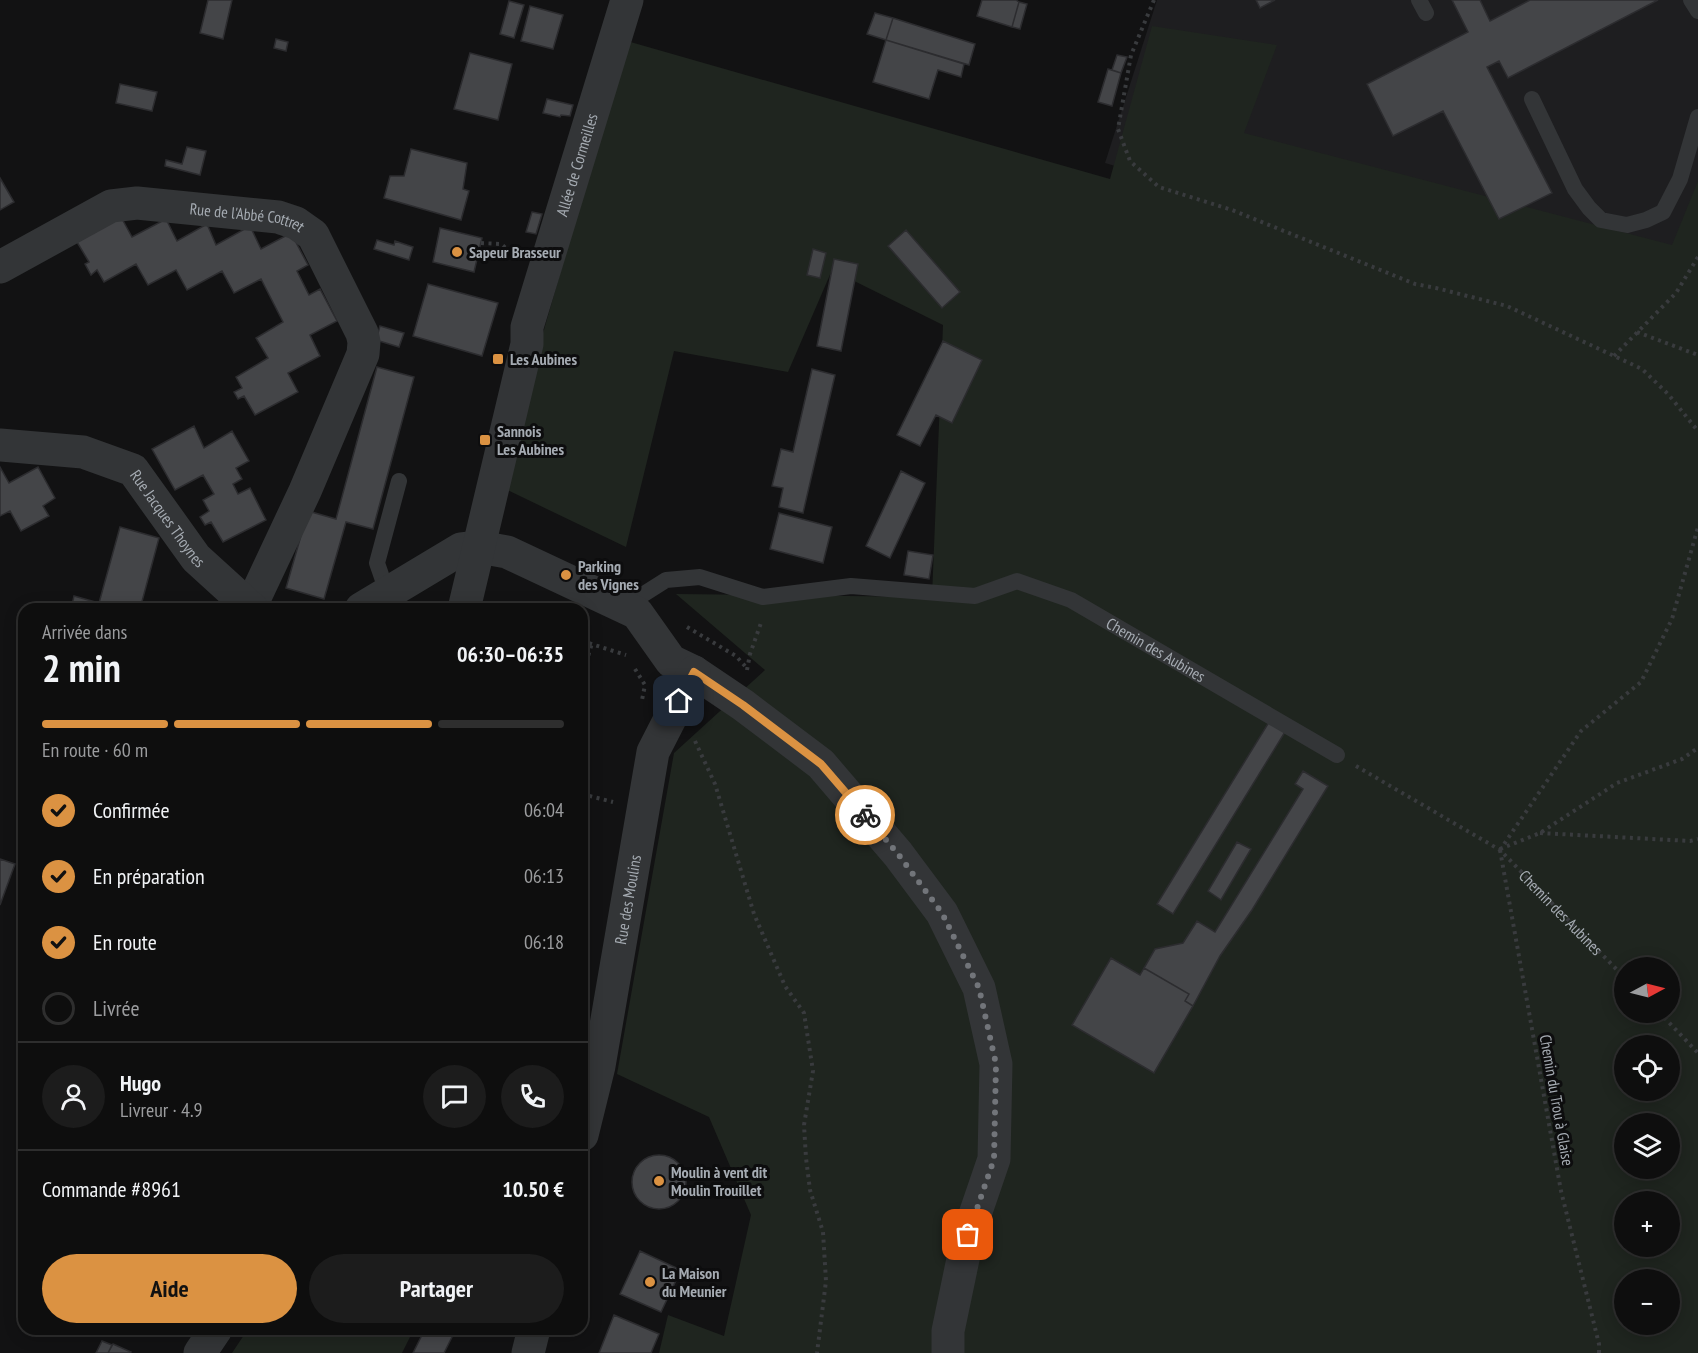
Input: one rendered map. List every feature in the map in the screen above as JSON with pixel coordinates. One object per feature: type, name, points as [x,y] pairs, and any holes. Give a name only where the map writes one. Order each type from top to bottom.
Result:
[{"type":"street","name":"Allée de Cormeilles","points":[[465,603],[527,344],[527,327],[619,2]]},
{"type":"street","name":"Rue de l'Abbé Cottret","points":[[0,267],[111,206],[137,203],[278,217],[296,223],[313,236],[362,333],[363,354],[305,491],[254,603]]},
{"type":"street","name":"Rue Jacques Thoynes","points":[[0,445],[83,452],[133,470],[196,558],[245,603]]},
{"type":"street","points":[[374,601],[461,549],[479,547],[507,552],[637,613],[671,661],[694,672],[821,764],[898,854],[942,913],[979,988],[996,1064],[994,1159],[968,1235],[948,1331],[948,1353]]},
{"type":"street","name":"Rue des Moulins","points":[[588,1109],[603,1044],[653,752],[694,672]]},
{"type":"street","points":[[200,1353],[212,1335]]},
{"type":"street","points":[[528,1353],[532,1335]]},
{"type":"lane","points":[[1691,0],[1698,11]]},
{"type":"lane","points":[[1532,99],[1575,189],[1589,208],[1601,220],[1627,225],[1663,212],[1680,179],[1698,117]]},
{"type":"lane","points":[[374,601],[377,563],[399,481]]},
{"type":"lane","name":"Chemin des Aubines","points":[[608,599],[636,599],[666,580],[700,577],[763,597],[851,586],[975,596],[1017,581],[1071,600],[1337,755]]},
{"type":"path","points":[[1154,0],[1131,55],[1118,129],[1130,161],[1159,187],[1232,210],[1415,284],[1507,306],[1642,369],[1668,394],[1698,431]]},
{"type":"path","points":[[480,243],[501,244],[517,258],[526,271],[542,276]]},
{"type":"path","points":[[1614,357],[1676,293],[1698,257]]},
{"type":"path","points":[[1637,332],[1698,355]]},
{"type":"path","points":[[1500,850],[1581,731],[1641,682],[1672,619],[1698,527]]},
{"type":"path","points":[[646,592],[660,606],[670,608],[674,616],[687,627],[736,656],[747,669]]},
{"type":"path","points":[[740,704],[750,654],[767,609],[769,596]]},
{"type":"path","points":[[588,657],[592,644]]},
{"type":"path","points":[[679,701],[715,784],[762,936],[785,987],[804,1013],[813,1071],[804,1125],[806,1158],[810,1190],[823,1232],[826,1281],[817,1353]]},
{"type":"path","points":[[1500,850],[1539,833],[1617,783],[1682,759],[1698,748]]},
{"type":"path","name":"Chemin des Aubines","points":[[1337,755],[1500,850],[1614,967]]},
{"type":"path","points":[[588,796],[615,803]]},
{"type":"path","points":[[1539,833],[1690,841],[1698,839]]},
{"type":"path","name":"Chemin du Trou à Glaise","points":[[1500,850],[1561,1191],[1599,1344],[1599,1353]]},
{"type":"path","points":[[1669,1023],[1698,1053]]},
{"type":"shaded area","points":[[1157,0],[1698,0],[1698,188],[1655,325],[1105,163]]},
{"type":"shaded area","points":[[1152,26],[1277,45],[1244,133],[1672,245],[1698,181],[1698,1353],[659,1353],[668,1315],[724,1336],[751,1215],[709,1117],[617,1074],[674,753],[765,670],[676,594],[932,597],[943,325],[832,270],[788,372],[674,351],[626,547],[499,486],[627,41],[1110,179]]},
{"type":"shaded area","points":[[244,1335],[411,1335],[402,1353],[232,1353]]},
{"type":"building","points":[[208,0],[232,0],[223,39],[200,33]]},
{"type":"building","points":[[982,0],[1016,0],[1019,2],[1012,27],[977,16]]},
{"type":"building","points":[[1256,0],[1275,0],[1260,8]]},
{"type":"building","points":[[1452,0],[1480,0],[1490,21],[1530,0],[1658,0],[1508,78],[1499,61],[1487,67],[1552,193],[1499,219],[1443,111],[1393,136],[1367,84],[1468,32]]},
{"type":"building","points":[[509,1],[524,5],[514,38],[500,34]]},
{"type":"building","points":[[1019,2],[1027,4],[1020,29],[1012,27]]},
{"type":"building","points":[[530,6],[563,15],[553,49],[521,41]]},
{"type":"building","points":[[875,13],[893,18],[886,40],[867,34]]},
{"type":"building","points":[[893,18],[975,44],[969,65],[886,40]]},
{"type":"building","points":[[276,39],[288,42],[286,51],[274,48]]},
{"type":"building","points":[[886,40],[964,64],[961,77],[938,70],[929,99],[873,82]]},
{"type":"building","points":[[470,53],[512,64],[498,120],[454,109]]},
{"type":"building","points":[[1117,55],[1127,57],[1121,73],[1112,70]]},
{"type":"building","points":[[1108,69],[1121,73],[1112,106],[1098,102]]},
{"type":"building","points":[[120,84],[157,92],[152,111],[116,103]]},
{"type":"building","points":[[547,99],[573,105],[570,116],[561,115],[560,117],[543,113]]},
{"type":"building","points":[[187,147],[206,151],[200,175],[165,166],[166,160],[182,164]]},
{"type":"building","points":[[411,149],[467,163],[463,189],[469,191],[461,220],[384,198],[390,176],[404,176]]},
{"type":"building","points":[[0,178],[14,202],[0,210]]},
{"type":"building","points":[[532,212],[542,214],[536,234],[526,232]]},
{"type":"building","points":[[121,217],[132,237],[166,219],[177,241],[207,224],[216,245],[250,226],[261,249],[291,233],[308,265],[297,271],[309,295],[320,289],[337,321],[310,335],[320,356],[288,373],[298,392],[255,415],[244,396],[238,399],[234,392],[242,388],[236,377],[268,358],[256,338],[283,322],[261,279],[234,293],[222,271],[187,290],[176,270],[148,285],[136,264],[104,282],[97,270],[91,275],[85,264],[89,262],[77,242]]},
{"type":"building","name":"Sapeur Brasseur","points":[[440,228],[482,238],[474,272],[433,262]]},
{"type":"building","points":[[906,230],[960,292],[942,308],[888,246]]},
{"type":"building","points":[[377,240],[394,245],[395,241],[413,247],[409,260],[374,249]]},
{"type":"building","points":[[813,249],[826,253],[820,278],[807,275]]},
{"type":"building","points":[[834,259],[858,264],[841,351],[817,346]]},
{"type":"building","points":[[428,284],[498,303],[482,356],[413,336]]},
{"type":"building","points":[[380,326],[404,333],[399,347],[376,340]]},
{"type":"building","points":[[943,341],[982,360],[952,423],[936,415],[920,446],[897,435]]},
{"type":"building","points":[[377,367],[414,377],[373,529],[346,522],[324,599],[286,588],[308,511],[336,519]]},
{"type":"building","points":[[812,369],[835,375],[803,513],[779,507],[783,488],[772,486],[781,449],[793,452]]},
{"type":"building","points":[[194,426],[204,448],[232,431],[249,461],[236,468],[242,479],[233,484],[238,494],[250,488],[266,520],[223,542],[211,522],[205,525],[200,517],[209,511],[203,500],[214,494],[203,475],[175,490],[152,449]]},
{"type":"building","points":[[0,467],[9,483],[38,467],[55,498],[43,506],[49,516],[21,531],[10,511],[0,516]]},
{"type":"building","points":[[901,471],[925,483],[890,558],[866,546]]},
{"type":"building","points":[[779,513],[832,527],[823,563],[770,549]]},
{"type":"building","points":[[120,527],[159,538],[142,603],[99,603]]},
{"type":"building","points":[[908,551],[933,555],[929,579],[904,575]]},
{"type":"building","points":[[74,596],[99,603],[72,603]]},
{"type":"building","points":[[1269,722],[1285,732],[1173,914],[1157,904]]},
{"type":"building","points":[[1303,771],[1328,786],[1252,910],[1220,956],[1193,1006],[1185,1001],[1189,994],[1144,968],[1155,949],[1183,943],[1197,921],[1215,932],[1303,789],[1295,784]]},
{"type":"building","points":[[1237,842],[1251,849],[1221,900],[1208,891]]},
{"type":"building","points":[[0,859],[15,864],[0,905]]},
{"type":"building","points":[[1111,958],[1140,975],[1144,968],[1189,994],[1185,1001],[1193,1006],[1154,1073],[1072,1025]]},
{"type":"building","name":"Moulin à vent dit Moulin Trouillet","points":[[659,1155],[669,1157],[678,1163],[684,1172],[686,1182],[684,1192],[678,1201],[669,1207],[659,1209],[649,1207],[640,1201],[634,1192],[632,1182],[634,1172],[640,1163],[649,1157]]},
{"type":"building","name":"La Maison du Meunier","points":[[640,1251],[681,1270],[661,1312],[620,1294]]},
{"type":"building","points":[[614,1315],[659,1334],[651,1353],[599,1353]]},
{"type":"building","points":[[422,1335],[453,1335],[444,1353],[413,1353]]},
{"type":"building","points":[[102,1341],[112,1345],[108,1353],[96,1353]]},
{"type":"building","points":[[113,1344],[131,1352],[108,1353]]},
{"type":"way so far","points":[[865,815],[898,854],[942,913],[979,988],[996,1064],[994,1159],[968,1235]]},
{"type":"place","name":"Sapeur Brasseur","points":[[457,252]]},
{"type":"place","name":"Les Aubines","points":[[498,359]]},
{"type":"place","name":"Sannois Les Aubines","points":[[485,440]]},
{"type":"place","name":"Parking des Vignes","points":[[566,575]]},
{"type":"place","name":"Moulin à vent dit Moulin Trouillet","points":[[659,1181]]},
{"type":"place","name":"La Maison du Meunier","points":[[650,1282]]},
{"type":"route","points":[[679,701],[694,672],[743,705],[821,764],[865,815]]}]
